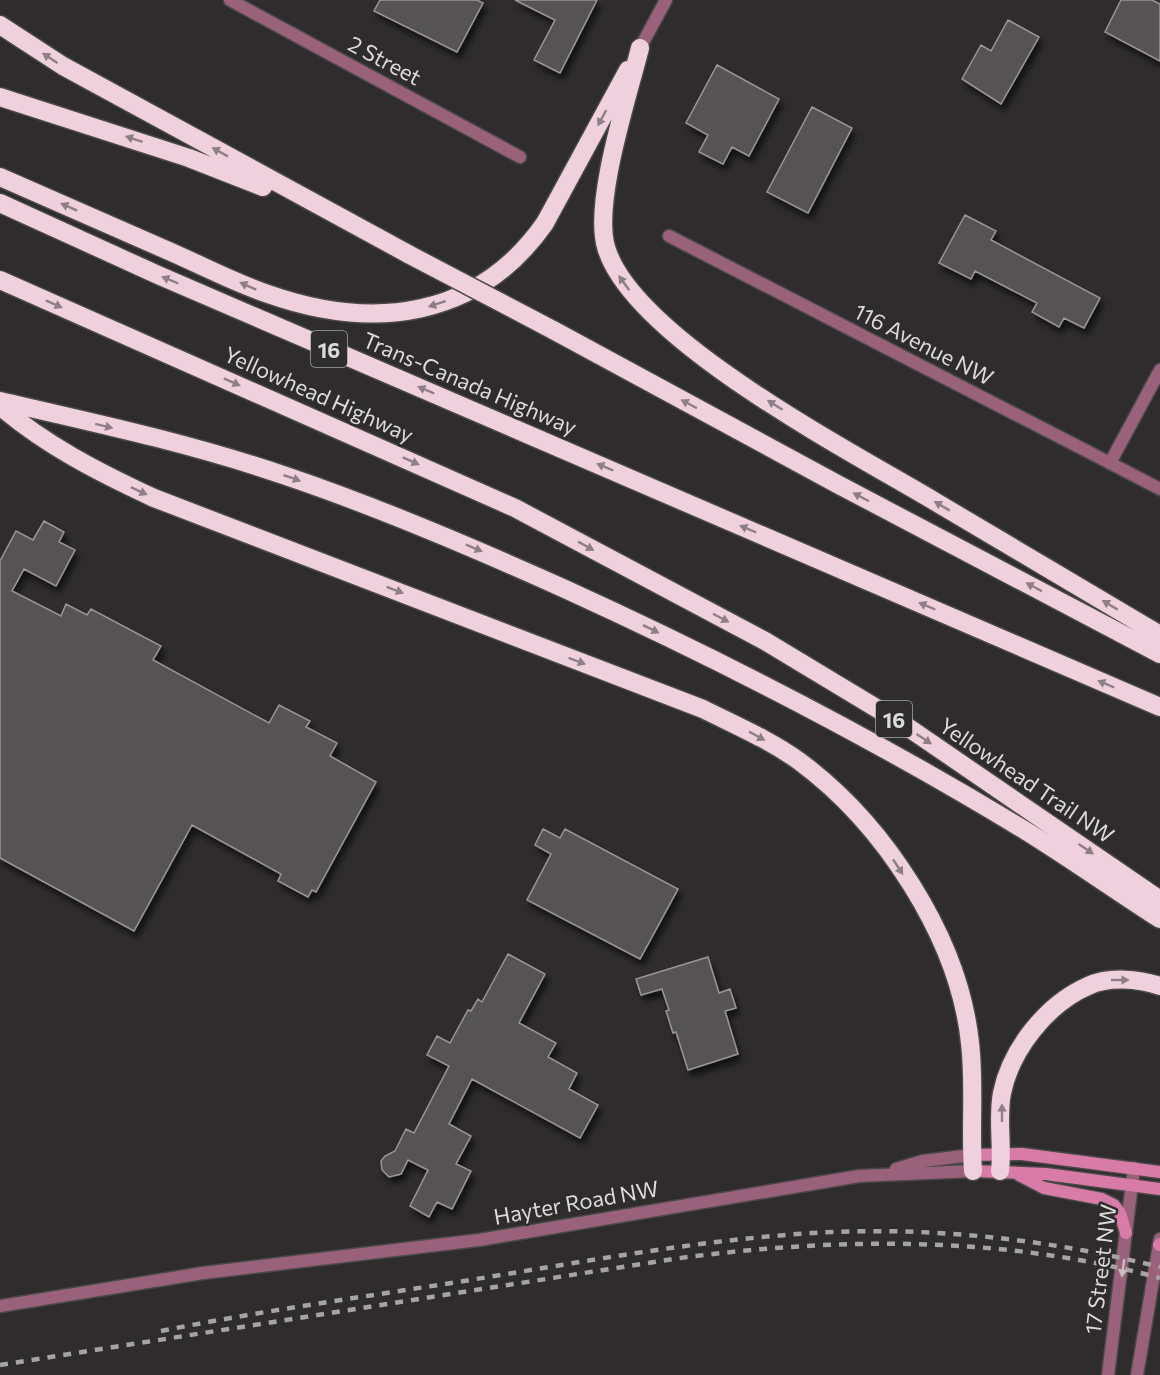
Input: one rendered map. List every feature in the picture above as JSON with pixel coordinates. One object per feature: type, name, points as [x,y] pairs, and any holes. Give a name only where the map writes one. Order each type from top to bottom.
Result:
[{"type":"highway","points":[[0,25],[63,66],[326,212],[1160,654]]},
{"type":"highway","points":[[0,177],[267,294],[354,314],[408,312],[457,297],[489,281],[511,265],[529,246],[545,223],[640,48]]},
{"type":"highway","points":[[640,48],[605,187],[603,221],[605,244],[612,266],[631,291],[675,335],[750,389],[821,434],[1160,635]]},
{"type":"highway","points":[[0,97],[189,158],[326,212]]},
{"type":"highway","name":"Trans-Canada Highway","points":[[0,203],[158,275],[1160,707]]},
{"type":"highway","name":"Yellowhead Highway","points":[[0,280],[515,508],[613,561]]},
{"type":"highway","points":[[0,403],[183,445],[342,495],[484,553],[630,618],[879,746],[1027,832],[1160,919]]},
{"type":"highway","points":[[0,403],[16,420],[68,453],[154,498],[703,709],[754,734],[798,761],[844,799],[876,833],[922,904],[951,966],[970,1042],[972,1163]]},
{"type":"highway","name":"Yellowhead Trail NW","points":[[613,561],[765,641],[872,705],[1160,900]]},
{"type":"highway","points":[[1005,1165],[1002,1094],[1011,1064],[1046,1015],[1088,985],[1105,980],[1135,980],[1160,986]]},
{"type":"main road","points":[[972,1163],[1134,1168],[1160,1172]]},
{"type":"main road","points":[[972,1163],[1005,1165],[1160,1189]]},
{"type":"main road","points":[[1005,1165],[1044,1188],[1102,1199],[1114,1205],[1120,1213],[1126,1233]]},
{"type":"street","name":"2 Street","points":[[230,0],[520,157]]},
{"type":"street","points":[[640,48],[666,0]]},
{"type":"street","name":"116 Avenue NW","points":[[669,236],[1160,489]]},
{"type":"street","points":[[1110,463],[1160,370]]},
{"type":"street","name":"Hayter Road NW","points":[[0,1306],[203,1273],[479,1240],[875,1175],[923,1161],[972,1163]]},
{"type":"street","name":"17 Street NW","points":[[1108,1375],[1134,1168]]},
{"type":"street","points":[[1137,1375],[1160,1243]]},
{"type":"building","points":[[380,0],[477,0],[483,3],[457,52],[374,11]]},
{"type":"building","points":[[515,0],[597,0],[560,73],[534,60],[555,20]]},
{"type":"building","points":[[1121,0],[1152,0],[1160,4],[1160,61],[1105,32]]},
{"type":"building","points":[[1008,20],[1039,37],[1001,104],[962,79],[981,45],[991,51]]},
{"type":"building","points":[[717,65],[779,99],[749,156],[732,147],[723,164],[699,152],[708,135],[686,123]]},
{"type":"building","points":[[812,107],[852,128],[808,213],[767,192]]},
{"type":"building","points":[[965,215],[996,231],[991,240],[1100,298],[1084,328],[1064,318],[1059,327],[1032,312],[1037,303],[975,271],[971,279],[939,263]]},
{"type":"building","points":[[44,521],[64,532],[59,542],[75,550],[56,586],[24,569],[12,591],[61,616],[66,604],[87,615],[91,609],[161,646],[153,660],[269,723],[279,705],[310,721],[306,727],[337,743],[330,756],[376,782],[316,892],[312,890],[308,897],[278,881],[281,874],[192,825],[134,931],[0,858],[0,561],[16,531],[33,540]]},
{"type":"building","points":[[543,829],[560,838],[565,829],[678,889],[640,959],[527,900],[551,854],[535,845]]},
{"type":"building","points":[[508,954],[545,974],[519,1023],[556,1043],[548,1057],[577,1073],[569,1089],[598,1105],[580,1138],[472,1079],[449,1124],[471,1136],[456,1164],[471,1171],[452,1209],[437,1202],[429,1217],[410,1206],[428,1170],[408,1160],[401,1174],[389,1177],[382,1170],[381,1161],[395,1151],[406,1129],[414,1133],[449,1066],[427,1055],[437,1036],[450,1043],[468,1010],[471,1011],[478,999],[482,1002]]},
{"type":"building","points":[[708,957],[719,993],[730,989],[736,1008],[725,1011],[738,1054],[688,1070],[676,1032],[673,1033],[662,989],[641,995],[636,979]]},
{"type":"railway","points":[[161,1331],[644,1252],[813,1233],[900,1231],[988,1237],[1075,1249],[1160,1267]]},
{"type":"railway","points":[[0,1365],[673,1259],[795,1247],[856,1244],[979,1247],[1100,1264],[1160,1278]]}]
